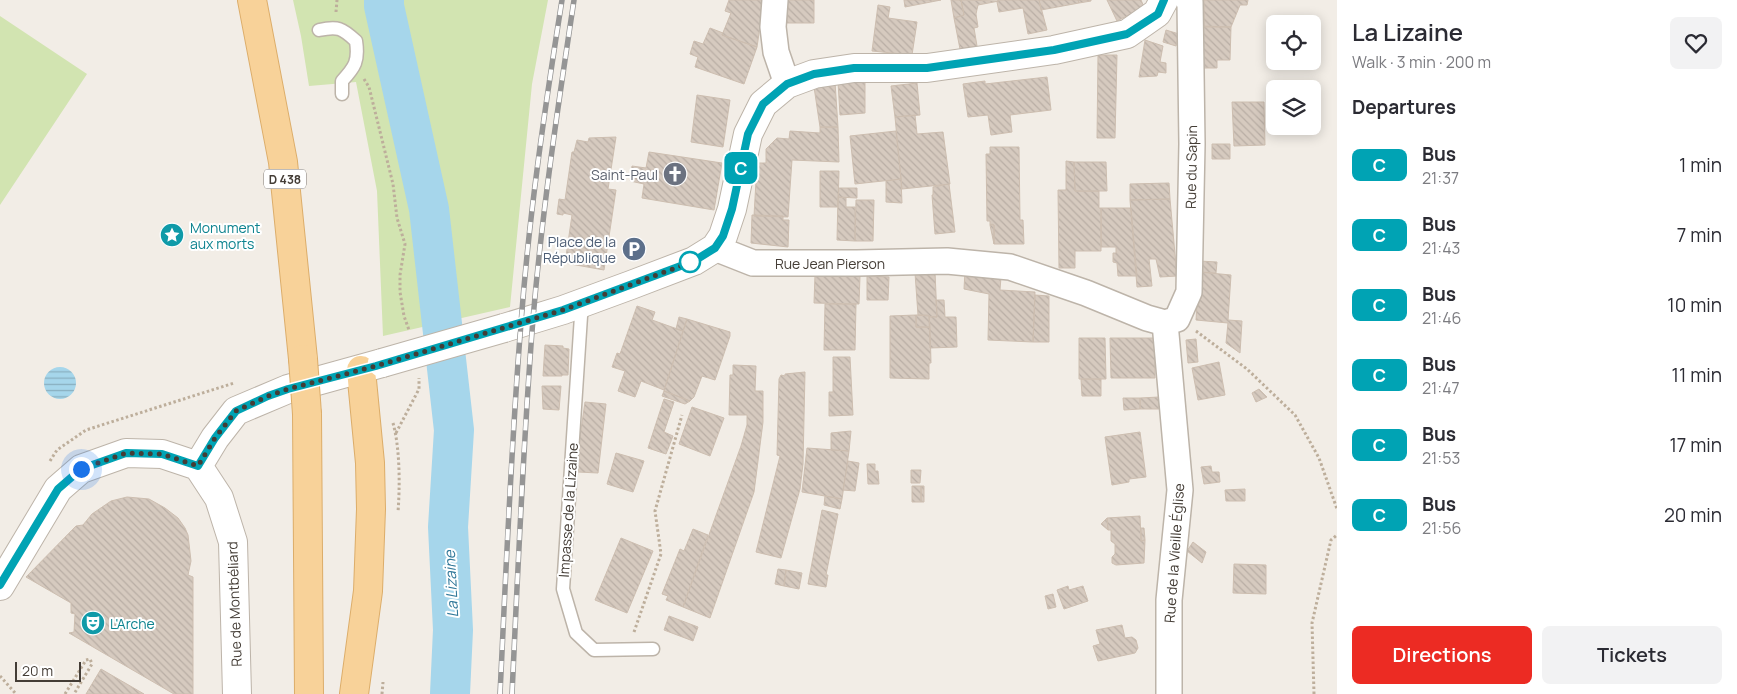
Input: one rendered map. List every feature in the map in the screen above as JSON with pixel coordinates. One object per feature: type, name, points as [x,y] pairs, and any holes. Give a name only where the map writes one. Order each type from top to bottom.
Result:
[{"type":"main road","name":"D 438","points":[[252,0],[283,162],[303,359],[307,414],[309,694]]},
{"type":"main road","points":[[354,694],[368,591],[371,509],[371,366]]},
{"type":"street","points":[[775,0],[773,27],[776,52],[787,84]]},
{"type":"street","points":[[0,586],[58,489],[81,469],[126,453],[162,454],[198,466],[215,438],[236,411],[288,389],[504,328],[585,302],[694,261],[715,248],[723,236],[732,209],[748,134],[763,104],[787,84],[814,74],[854,68],[927,68],[1054,50],[1127,34],[1158,14],[1164,0]]},
{"type":"street","name":"Rue du Sapin","points":[[1171,321],[1189,292],[1192,144],[1190,2],[1188,0]]},
{"type":"street","name":"Rue Jean Pierson","points":[[715,248],[753,263],[947,261],[1010,267],[1086,293],[1147,318],[1171,321]]},
{"type":"street","name":"Rue de la Vieille Église","points":[[1169,694],[1169,600],[1180,490],[1171,321]]},
{"type":"street","name":"Rue de Montbéliard","points":[[198,466],[219,498],[234,542],[236,694]]},
{"type":"lane","points":[[319,30],[334,27],[346,32],[356,41],[358,55],[354,67],[342,81],[342,94]]},
{"type":"lane","name":"Impasse de la Lizaine","points":[[585,302],[581,316],[563,589],[576,633],[594,650],[653,649]]},
{"type":"path","points":[[354,67],[369,87],[393,184],[398,218],[405,244],[400,275],[400,292],[404,316],[411,337]]},
{"type":"path","points":[[1171,321],[1203,335],[1247,368],[1295,415],[1319,458],[1337,510]]},
{"type":"path","points":[[396,434],[419,389],[419,372]]},
{"type":"path","points":[[49,463],[57,450],[86,430],[242,381]]},
{"type":"path","points":[[628,650],[661,554],[655,511],[682,415]]},
{"type":"path","points":[[1314,694],[1312,623],[1331,540],[1337,535]]},
{"type":"path","points":[[65,694],[86,660],[90,659],[92,664],[74,694]]},
{"type":"path","points":[[0,676],[16,694]]},
{"type":"green space","points":[[293,0],[548,0],[532,84],[510,307],[383,336],[377,191],[356,82],[309,86]]},
{"type":"green space","points":[[0,16],[87,74],[0,205]]},
{"type":"water","points":[[60,367],[66,368],[71,372],[75,377],[75,389],[71,394],[66,398],[60,399],[54,398],[49,394],[45,389],[44,383],[45,377],[49,372],[54,368]]},
{"type":"building","points":[[729,0],[764,0],[757,47],[722,35],[731,13],[725,11]]},
{"type":"building","points":[[785,0],[814,0],[814,23],[785,23]]},
{"type":"building","points":[[904,0],[941,0],[905,7]]},
{"type":"building","points":[[951,0],[961,0],[964,15],[954,18]]},
{"type":"building","points":[[961,0],[999,1],[978,5],[976,14],[978,27],[974,28],[977,46],[960,49],[954,18],[964,15]]},
{"type":"building","points":[[998,0],[1039,0],[1047,30],[1028,34],[1023,8],[999,12]]},
{"type":"building","points":[[1039,0],[1078,0],[1079,3],[1041,10]]},
{"type":"building","points":[[1078,0],[1091,0],[1091,1],[1079,3]]},
{"type":"building","points":[[1107,0],[1141,0],[1144,7],[1117,21]]},
{"type":"building","points":[[1204,0],[1248,0],[1247,5],[1240,5],[1231,27],[1204,27]]},
{"type":"building","points":[[878,5],[890,7],[888,18],[917,22],[912,55],[872,51]]},
{"type":"building","points":[[1201,26],[1231,27],[1230,60],[1217,60],[1217,68],[1200,68]]},
{"type":"building","points":[[710,28],[723,33],[722,35],[757,47],[744,84],[695,67],[698,57],[690,54],[694,41],[703,44]]},
{"type":"building","points":[[1166,30],[1179,34],[1176,46],[1163,42]]},
{"type":"building","points":[[1145,40],[1163,46],[1160,62],[1166,63],[1166,73],[1158,72],[1157,76],[1139,77]]},
{"type":"building","points":[[1098,55],[1117,55],[1115,138],[1097,138]]},
{"type":"building","points":[[1047,77],[1051,110],[1010,115],[1012,132],[991,135],[988,115],[968,117],[963,84],[985,81],[985,84]]},
{"type":"building","points":[[865,80],[865,113],[840,115],[838,82]]},
{"type":"building","points":[[835,82],[838,127],[820,127],[814,87]]},
{"type":"building","points":[[917,83],[920,115],[895,117],[891,86]]},
{"type":"building","points":[[697,95],[730,100],[723,147],[691,142]]},
{"type":"building","points":[[1232,102],[1264,102],[1265,145],[1234,146]]},
{"type":"building","points":[[915,115],[917,134],[943,132],[950,184],[902,189],[895,117]]},
{"type":"building","points":[[820,127],[838,127],[839,162],[792,160],[788,217],[754,216],[757,163],[766,163],[766,149],[777,138],[789,139],[790,131],[820,133]]},
{"type":"building","points":[[896,131],[901,179],[855,184],[850,136]]},
{"type":"building","points":[[616,137],[608,189],[616,190],[604,270],[565,263],[572,215],[557,214],[559,199],[565,200],[572,152],[574,152],[577,140],[588,142],[589,138]]},
{"type":"building","points":[[1212,144],[1230,144],[1230,159],[1212,159]]},
{"type":"building","points":[[990,147],[1019,147],[1020,220],[1023,220],[1024,244],[994,244],[994,225],[990,225],[990,221],[987,221],[986,154],[990,154]]},
{"type":"building","name":"Saint-Paul","points":[[649,152],[722,163],[714,210],[642,198],[644,184],[630,181],[632,166],[646,168]]},
{"type":"building","points":[[1066,161],[1074,162],[1075,191],[1099,191],[1099,208],[1101,208],[1101,251],[1075,251],[1075,268],[1059,268],[1058,190],[1066,190]]},
{"type":"building","points":[[1074,162],[1106,162],[1107,191],[1075,191]]},
{"type":"building","points":[[820,171],[839,171],[838,207],[820,207]]},
{"type":"building","points":[[901,179],[902,203],[886,202],[886,181]]},
{"type":"building","points":[[1169,183],[1170,199],[1130,200],[1130,184]]},
{"type":"building","points":[[949,184],[955,232],[935,234],[933,187]]},
{"type":"building","points":[[839,188],[857,188],[857,198],[838,197]]},
{"type":"building","points":[[838,197],[846,198],[846,207],[855,207],[855,241],[837,240]]},
{"type":"building","points":[[1170,199],[1177,276],[1160,277],[1156,259],[1149,259],[1152,286],[1137,287],[1130,200]]},
{"type":"building","points":[[856,200],[874,200],[873,241],[855,241]]},
{"type":"building","points":[[1101,208],[1131,208],[1137,276],[1118,276],[1117,263],[1113,262],[1113,253],[1116,253],[1116,247],[1101,247]]},
{"type":"building","points":[[752,215],[783,216],[783,220],[789,220],[788,247],[751,243]]},
{"type":"building","points":[[990,225],[994,225],[994,244]]},
{"type":"building","points":[[1199,261],[1217,262],[1216,273],[1199,272]]},
{"type":"building","points":[[965,271],[1001,277],[1000,290],[1035,292],[1033,342],[988,340],[989,294],[964,289]]},
{"type":"building","points":[[935,272],[937,317],[918,315],[915,273]]},
{"type":"building","points":[[1199,272],[1231,275],[1228,320],[1242,321],[1240,353],[1226,343],[1228,323],[1196,320]]},
{"type":"building","points":[[815,275],[860,276],[859,304],[814,303]]},
{"type":"building","points":[[867,276],[889,277],[888,300],[867,300]]},
{"type":"building","points":[[1035,295],[1049,296],[1049,342],[1033,342]]},
{"type":"building","points":[[936,300],[944,300],[945,317],[956,317],[957,347],[930,348],[929,317],[937,317]]},
{"type":"building","points":[[825,304],[856,304],[855,350],[824,350]]},
{"type":"building","points":[[637,306],[655,312],[652,320],[683,331],[664,390],[641,381],[635,397],[618,391],[625,371],[612,367],[617,353],[620,354]]},
{"type":"building","points":[[916,315],[916,327],[930,327],[931,363],[929,363],[929,379],[890,378],[890,316]]},
{"type":"building","points":[[916,315],[929,315],[930,327],[916,327]]},
{"type":"building","points":[[679,317],[687,319],[683,331],[676,329]]},
{"type":"building","points":[[687,319],[730,332],[715,380],[702,376],[694,397],[690,401],[664,391]]},
{"type":"building","points":[[1079,338],[1105,338],[1106,379],[1079,379]]},
{"type":"building","points":[[1110,338],[1155,338],[1155,378],[1111,378]]},
{"type":"building","points":[[1196,339],[1198,362],[1188,363],[1186,340]]},
{"type":"building","points":[[545,345],[563,346],[563,348],[569,349],[568,375],[543,376]]},
{"type":"building","points":[[833,357],[850,357],[853,415],[829,416],[829,392],[833,392]]},
{"type":"building","points":[[1219,362],[1225,395],[1198,400],[1192,368]]},
{"type":"building","points":[[733,365],[756,366],[755,391],[763,391],[763,422],[754,492],[710,618],[683,607],[747,425],[747,415],[729,415],[730,375],[733,375]]},
{"type":"building","points":[[805,372],[803,464],[800,489],[781,558],[756,552],[780,456],[777,455],[779,379],[781,375]]},
{"type":"building","points":[[1081,379],[1101,379],[1101,396],[1082,396]]},
{"type":"building","points":[[542,386],[561,386],[559,410],[543,409]]},
{"type":"building","points":[[1259,389],[1267,397],[1256,402],[1252,393]]},
{"type":"building","points":[[664,391],[690,401],[685,404],[662,396]]},
{"type":"building","points":[[1159,397],[1159,409],[1140,409],[1140,398]]},
{"type":"building","points":[[1123,398],[1140,398],[1140,409],[1124,410]]},
{"type":"building","points":[[664,399],[674,402],[664,432],[673,436],[666,454],[648,448]]},
{"type":"building","points":[[585,402],[606,404],[598,473],[578,472],[579,443]]},
{"type":"building","points":[[692,407],[724,418],[710,456],[679,444]]},
{"type":"building","points":[[851,431],[849,451],[831,450],[831,433]]},
{"type":"building","points":[[1140,432],[1146,477],[1129,479],[1129,482],[1112,485],[1105,437]]},
{"type":"building","points":[[807,448],[849,451],[842,499],[802,492]]},
{"type":"building","points":[[616,453],[644,461],[633,492],[607,484]]},
{"type":"building","points":[[848,461],[859,463],[855,491],[843,490]]},
{"type":"building","points":[[867,464],[875,464],[875,471],[878,471],[879,484],[868,484]]},
{"type":"building","points":[[1211,466],[1212,472],[1219,472],[1220,482],[1204,484],[1201,467]]},
{"type":"building","points":[[911,470],[921,470],[920,483],[911,483]]},
{"type":"building","points":[[912,486],[921,486],[921,502],[912,502]]},
{"type":"building","points":[[921,486],[924,486],[924,502],[921,502]]},
{"type":"building","points":[[1245,489],[1245,501],[1226,501],[1225,490]]},
{"type":"building","points":[[825,496],[842,499],[840,509],[824,505]]},
{"type":"building","points":[[127,497],[149,499],[165,508],[178,518],[188,535],[191,561],[188,575],[193,577],[193,694],[174,694],[69,633],[74,632],[75,614],[71,613],[71,603],[26,577],[76,526],[83,525],[92,514],[111,501]]},
{"type":"building","points":[[822,510],[838,514],[826,575],[828,575],[826,587],[808,584]]},
{"type":"building","points":[[1140,516],[1141,541],[1145,540],[1144,563],[1116,565],[1112,563],[1112,557],[1115,554],[1115,544],[1111,541],[1111,530],[1108,530],[1107,518]]},
{"type":"building","points":[[1107,518],[1108,530],[1101,524]]},
{"type":"building","points":[[1141,528],[1144,528],[1145,540],[1141,541]]},
{"type":"building","points":[[693,529],[708,535],[683,607],[666,600],[668,596],[662,594],[680,549],[684,551]]},
{"type":"building","points":[[621,538],[653,551],[627,613],[595,600]]},
{"type":"building","points":[[1193,542],[1206,552],[1202,563],[1187,551]]},
{"type":"building","points":[[1234,564],[1266,565],[1266,594],[1233,593]]},
{"type":"building","points":[[778,569],[786,570],[784,586],[775,584]]},
{"type":"building","points":[[786,570],[802,573],[799,589],[784,586]]},
{"type":"building","points":[[1068,586],[1069,590],[1083,586],[1088,601],[1064,609],[1057,590]]},
{"type":"building","points":[[1053,594],[1056,607],[1048,609],[1045,596]]},
{"type":"building","points":[[669,616],[698,627],[693,641],[664,630]]},
{"type":"building","points":[[1122,625],[1125,638],[1132,637],[1136,640],[1138,648],[1135,653],[1098,661],[1093,646],[1100,644],[1096,630]]},
{"type":"building","points":[[101,669],[144,694],[86,694]]},
{"type":"waterway","name":"La Lizaine","points":[[384,0],[429,209],[454,430],[448,527],[453,630],[450,694]]},
{"type":"railway","points":[[500,694],[517,369],[524,283],[538,161],[562,0]]},
{"type":"railway","points":[[512,694],[533,319],[556,119],[574,0]]},
{"type":"bus line","name":"C","points":[[0,585],[58,489],[81,469],[126,453],[162,454],[198,466],[215,438],[236,411],[268,396],[563,310],[694,261],[715,248],[723,236],[732,209],[748,134],[763,104],[787,84],[814,74],[854,68],[927,68],[1054,50],[1127,34],[1158,14],[1164,0]]},
{"type":"place","name":"Saint-Paul","points":[[675,174]]},
{"type":"place","name":"Monument aux morts","points":[[172,235]]},
{"type":"place","name":"Place de la République","points":[[634,249]]},
{"type":"place","name":"L'Arche","points":[[93,623]]},
{"type":"route","points":[[81,469],[126,453],[162,454],[198,466],[215,438],[236,411],[268,396],[563,310],[694,261],[690,262]]}]
